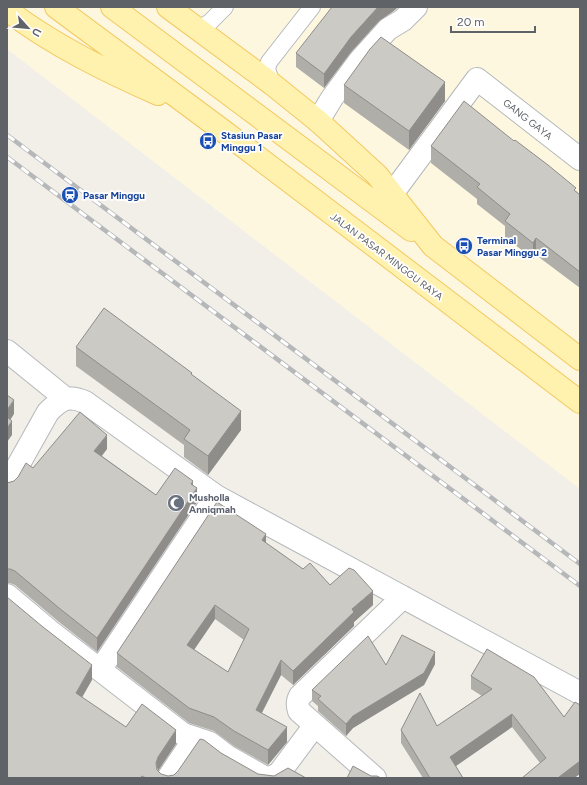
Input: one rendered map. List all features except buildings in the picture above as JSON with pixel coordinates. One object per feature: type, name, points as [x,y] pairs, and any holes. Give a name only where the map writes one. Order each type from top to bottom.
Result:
[{"type":"main road","name":"JALAN PASAR MINGGU RAYA","points":[[56,7],[194,109],[580,402]]},
{"type":"main road","points":[[112,7],[433,246],[580,359]]},
{"type":"main road","points":[[168,7],[272,84],[318,121],[377,175],[433,246]]},
{"type":"main road","name":"JALAN PASAR MINGGU RAYA","points":[[7,10],[31,28],[119,76],[194,109]]},
{"type":"street","points":[[318,121],[332,98],[360,60],[388,29],[403,20],[416,7]]},
{"type":"street","name":"GANG GAYA","points":[[392,194],[474,83],[580,159]]},
{"type":"street","points":[[7,351],[65,398]]},
{"type":"street","points":[[7,485],[48,412],[65,398],[77,398],[85,402],[216,496],[580,693]]},
{"type":"street","points":[[100,670],[216,496]]},
{"type":"street","points":[[7,595],[100,670],[183,734],[194,739],[210,743],[227,756],[264,777],[271,778],[280,772],[314,724]]},
{"type":"street","points":[[375,778],[314,724],[299,710],[297,706],[300,696],[403,597]]},
{"type":"street","points":[[168,778],[194,739]]},
{"type":"lane","points":[[272,84],[267,69],[268,62],[312,7]]},
{"type":"lane","points":[[198,30],[205,26],[220,11]]},
{"type":"shaded area","points":[[7,7],[580,7],[580,489],[7,49]]},
{"type":"railway","points":[[7,135],[580,564]]},
{"type":"railway","points":[[7,157],[580,586]]},
{"type":"place","name":"Stasiun Pasar Minggu 1","points":[[208,141]]},
{"type":"place","name":"Pasar Minggu","points":[[70,195]]},
{"type":"place","name":"Terminal Pasar Minggu 2","points":[[464,246]]},
{"type":"place","name":"Musholla Anniqmah","points":[[176,503]]}]
